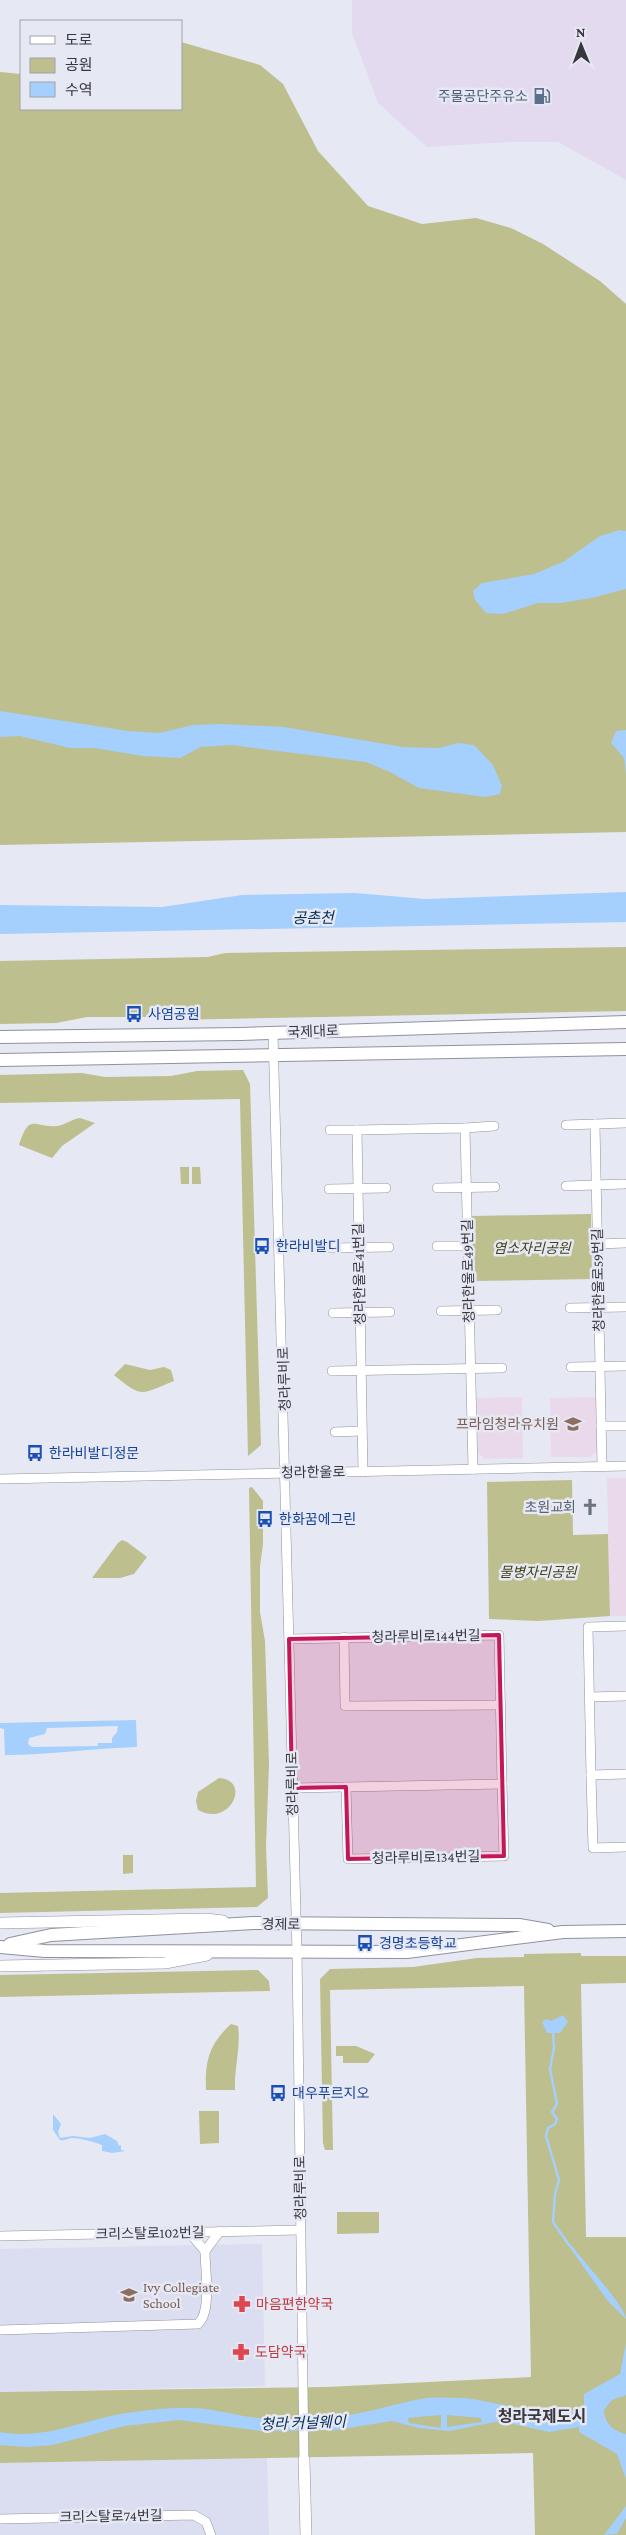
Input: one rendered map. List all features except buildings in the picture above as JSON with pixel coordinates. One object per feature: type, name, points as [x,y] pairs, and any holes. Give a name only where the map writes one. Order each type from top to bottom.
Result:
[{"type":"main road","name":"국제대로","points":[[0,1037],[273,1032],[626,1022]]},
{"type":"main road","name":"국제대로","points":[[0,1060],[626,1049]]},
{"type":"main road","name":"경제로","points":[[0,1946],[51,1935],[252,1923],[519,1925],[563,1932]]},
{"type":"main road","name":"경제로","points":[[0,1946],[45,1952],[407,1952],[563,1932],[626,1932]]},
{"type":"street","name":"청라루비로","points":[[273,1032],[297,1952],[306,2535]]},
{"type":"street","name":"청라한울로59번길","points":[[595,1124],[602,1466]]},
{"type":"street","points":[[566,1125],[626,1124]]},
{"type":"street","points":[[330,1130],[494,1126]]},
{"type":"street","name":"청라한울로49번길","points":[[465,1128],[473,1469]]},
{"type":"street","name":"청라한울로41번길","points":[[357,1130],[363,1472]]},
{"type":"street","points":[[566,1186],[624,1184]]},
{"type":"street","points":[[437,1188],[495,1187]]},
{"type":"street","points":[[329,1189],[386,1188]]},
{"type":"street","points":[[597,1244],[626,1243]]},
{"type":"street","points":[[438,1246],[468,1246]]},
{"type":"street","points":[[331,1248],[389,1247]]},
{"type":"street","points":[[570,1308],[626,1306]]},
{"type":"street","points":[[441,1311],[497,1310]]},
{"type":"street","points":[[333,1312],[390,1312]]},
{"type":"street","points":[[571,1367],[626,1366]]},
{"type":"street","points":[[332,1371],[502,1368]]},
{"type":"street","points":[[601,1426],[626,1426]]},
{"type":"street","points":[[335,1432],[362,1431]]},
{"type":"street","name":"청라한울로","points":[[0,1479],[626,1466]]},
{"type":"street","points":[[626,1626],[588,1627],[593,1848],[626,1847]]},
{"type":"street","name":"청라루비로144번길","points":[[289,1639],[499,1635],[501,1744]]},
{"type":"street","points":[[344,1637],[345,1706],[501,1705]]},
{"type":"street","points":[[590,1697],[626,1696]]},
{"type":"street","name":"청라루비로134번길","points":[[346,1787],[348,1859],[504,1856],[501,1744]]},
{"type":"street","points":[[591,1775],[626,1774]]},
{"type":"street","points":[[292,1788],[502,1784]]},
{"type":"street","points":[[0,1923],[206,1919],[252,1923]]},
{"type":"street","points":[[0,1966],[166,1963],[229,1951]]},
{"type":"street","name":"크리스탈로102번길","points":[[0,2236],[300,2230]]},
{"type":"street","points":[[189,2232],[205,2252],[220,2232]]},
{"type":"street","name":"크리스탈로102번길","points":[[0,2330],[198,2324],[203,2320],[206,2309],[205,2252]]},
{"type":"street","name":"크리스탈로74번길","points":[[0,2519],[194,2515],[206,2522],[211,2535]]},
{"type":"highlighted area","points":[[499,1635],[504,1856],[348,1859],[346,1787],[292,1788],[289,1639]]},
{"type":"shaded area","points":[[352,0],[626,0],[626,180],[558,142],[509,142],[427,147],[378,103],[352,33]]},
{"type":"shaded area","points":[[522,1397],[523,1458],[484,1459],[478,1452],[477,1398]]},
{"type":"shaded area","name":"프라임청라유치원","points":[[596,1397],[597,1451],[591,1457],[551,1457],[550,1398]]},
{"type":"shaded area","points":[[607,1478],[626,1478],[626,1616],[610,1616]]},
{"type":"shaded area","points":[[262,2244],[265,2386],[0,2392],[0,2249]]},
{"type":"shaded area","points":[[267,2458],[269,2535],[0,2535],[0,2463]]},
{"type":"green space","points":[[182,42],[260,65],[283,84],[318,151],[368,206],[422,224],[476,218],[511,228],[543,244],[600,281],[626,304],[626,832],[0,845],[0,72],[20,74],[20,110],[182,110]]},
{"type":"green space","points":[[626,947],[626,1011],[172,1020],[155,1017],[87,1017],[56,1023],[0,1024],[0,961],[208,957],[225,953]]},
{"type":"green space","points":[[243,1070],[250,1084],[261,1445],[248,1456],[240,1099],[0,1103],[0,1075],[82,1073],[105,1077],[171,1076],[197,1071]]},
{"type":"green space","points":[[80,1118],[95,1123],[62,1146],[52,1158],[19,1145],[26,1128],[30,1125],[57,1126]]},
{"type":"green space","points":[[180,1167],[189,1167],[189,1184],[181,1184]]},
{"type":"green space","points":[[192,1167],[200,1167],[201,1184],[192,1184]]},
{"type":"green space","name":"염소자리공원","points":[[591,1214],[592,1279],[473,1281],[472,1216]]},
{"type":"green space","points":[[125,1364],[150,1370],[164,1367],[171,1370],[174,1381],[148,1391],[137,1391],[114,1375]]},
{"type":"green space","name":"물병자리공원","points":[[572,1480],[573,1535],[608,1534],[610,1616],[538,1621],[489,1619],[487,1482]]},
{"type":"green space","points":[[252,1487],[263,1501],[260,1612],[265,1641],[269,1764],[266,1846],[268,1898],[257,1907],[0,1913],[0,1893],[256,1887],[249,1488]]},
{"type":"green space","points":[[122,1540],[147,1557],[134,1574],[120,1578],[92,1578],[118,1543]]},
{"type":"green space","points":[[219,1778],[229,1781],[234,1786],[233,1802],[219,1813],[209,1814],[198,1810],[196,1801],[198,1792]]},
{"type":"green space","points":[[123,1855],[133,1855],[133,1873],[123,1874]]},
{"type":"green space","points":[[581,1953],[581,1956],[626,1956],[626,1983],[581,1984],[586,2237],[626,2237],[626,2535],[535,2535],[533,2453],[0,2463],[0,2392],[327,2387],[531,2377],[524,1986],[330,1990],[333,2150],[325,2150],[323,2143],[320,1979],[330,1969],[413,1967],[477,1958],[524,1957],[524,1954]]},
{"type":"green space","points":[[258,1970],[269,1981],[270,1991],[0,1997],[0,1975]]},
{"type":"green space","points":[[231,2024],[238,2026],[239,2034],[235,2090],[206,2090],[206,2070],[213,2046]]},
{"type":"green space","points":[[336,2046],[356,2046],[375,2054],[368,2063],[343,2063],[343,2056],[336,2056]]},
{"type":"green space","points":[[199,2111],[219,2111],[219,2143],[200,2144]]},
{"type":"green space","points":[[337,2212],[379,2212],[379,2233],[337,2234]]},
{"type":"water","points":[[620,530],[626,531],[626,589],[561,603],[538,603],[503,614],[486,613],[475,600],[473,591],[482,583],[534,574],[563,562],[600,536]]},
{"type":"water","points":[[0,711],[128,731],[159,733],[193,725],[222,724],[284,727],[403,747],[439,748],[458,743],[474,745],[493,765],[502,786],[500,794],[485,797],[419,788],[390,772],[366,762],[231,745],[201,747],[180,758],[143,756],[94,748],[70,748],[20,736],[0,737]]},
{"type":"water","points":[[626,730],[626,775],[624,758],[611,743],[616,731]]},
{"type":"water","name":"공촌천","points":[[626,892],[626,922],[0,934],[0,905],[162,907],[242,895],[355,893],[425,899]]},
{"type":"water","points":[[136,1720],[137,1747],[5,1755],[4,1729],[0,1728],[0,1723]],"holes":[[[118,1726],[117,1732],[112,1738],[112,1743],[98,1743],[98,1746],[32,1747],[28,1744],[29,1738],[45,1734],[47,1728]]]},
{"type":"water","points":[[563,2015],[568,2022],[560,2033],[547,2033],[542,2022],[546,2019],[551,2021]]},
{"type":"water","points":[[53,2114],[61,2124],[58,2132],[60,2138],[73,2136],[90,2138],[105,2134],[117,2141],[119,2146],[121,2145],[121,2150],[125,2151],[112,2153],[102,2151],[102,2145],[78,2138],[60,2140],[53,2130]]},
{"type":"water","points":[[568,2245],[572,2246],[612,2294],[626,2319],[607,2300]]},
{"type":"water","name":"청라 커널웨이","points":[[626,2343],[626,2395],[612,2400],[604,2410],[604,2415],[610,2426],[626,2434],[626,2479],[617,2454],[579,2432],[579,2427],[549,2432],[500,2421],[449,2431],[419,2428],[392,2421],[335,2430],[261,2431],[179,2420],[124,2426],[53,2445],[27,2447],[0,2445],[0,2432],[17,2434],[51,2431],[100,2418],[169,2408],[205,2409],[242,2416],[286,2419],[335,2417],[426,2398],[463,2398],[527,2410],[561,2413],[574,2411],[584,2405],[584,2394],[620,2374]],"holes":[[[441,2415],[441,2428],[409,2423],[408,2418]],[[447,2415],[481,2418],[482,2422],[447,2427]]]},
{"type":"water","points":[[626,2506],[626,2518],[617,2534],[604,2535]]},
{"type":"waterway","points":[[553,2033],[554,2048],[550,2069],[557,2104],[552,2112],[557,2119],[555,2124],[548,2128],[546,2136],[559,2180],[555,2194],[553,2222],[569,2245]]},
{"type":"place","name":"주물공단주유소","points":[[542,96]]},
{"type":"place","name":"사염공원","points":[[134,1014]]},
{"type":"place","name":"한라비발디","points":[[262,1246]]},
{"type":"place","name":"프라임청라유치원","points":[[573,1424]]},
{"type":"place","name":"한라비발디정문","points":[[35,1453]]},
{"type":"place","name":"초원교회","points":[[590,1507]]},
{"type":"place","name":"한화꿈에그린","points":[[265,1519]]},
{"type":"place","name":"경명초등학교","points":[[365,1943]]},
{"type":"place","name":"대우푸르지오","points":[[278,2093]]},
{"type":"place","name":"Ivy Collegiate School","points":[[129,2295]]},
{"type":"place","name":"마음편한약국","points":[[242,2304]]},
{"type":"place","name":"도담약국","points":[[241,2352]]},
{"type":"district","name":"청라국제도시","points":[[542,2416]]}]
